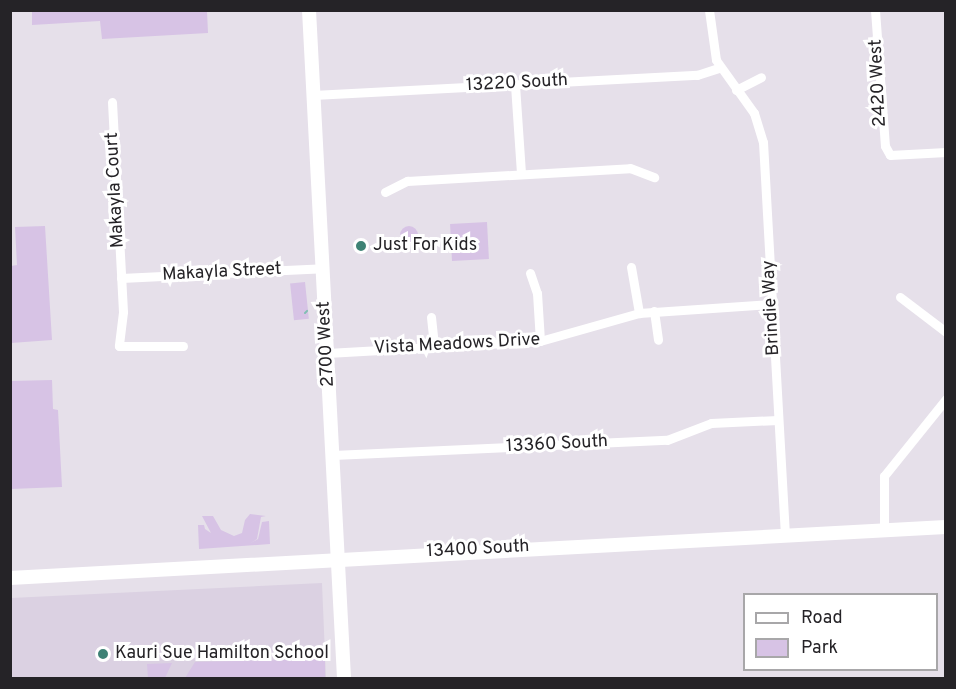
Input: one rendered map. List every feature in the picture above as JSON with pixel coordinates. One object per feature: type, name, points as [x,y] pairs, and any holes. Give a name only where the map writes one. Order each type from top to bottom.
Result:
[{"type":"main road","name":"2700 West","points":[[309,10],[344,678]]},
{"type":"main road","name":"13400 South","points":[[10,578],[337,560],[445,551],[945,527]]},
{"type":"street","name":"Brindie Way","points":[[709,10],[712,44],[719,68],[754,113],[763,142],[784,534]]},
{"type":"street","name":"2420 West","points":[[875,10],[882,136],[890,155],[945,152]]},
{"type":"street","name":"13220 South","points":[[314,95],[697,75],[719,68]]},
{"type":"street","points":[[736,90],[761,76]]},
{"type":"street","points":[[515,84],[521,174]]},
{"type":"street","name":"Makayla Court","points":[[111,102],[121,278],[119,346],[183,346]]},
{"type":"street","points":[[385,192],[407,181],[521,174],[630,168],[654,177]]},
{"type":"street","points":[[631,267],[639,313]]},
{"type":"street","name":"Makayla Street","points":[[121,278],[323,268]]},
{"type":"street","points":[[530,273],[537,293],[540,341]]},
{"type":"street","points":[[900,297],[945,332]]},
{"type":"street","name":"Vista Meadows Drive","points":[[327,353],[540,341],[639,313],[772,304]]},
{"type":"street","points":[[654,311],[658,340]]},
{"type":"street","points":[[431,317],[434,347]]},
{"type":"street","points":[[884,530],[884,476],[945,399]]},
{"type":"street","name":"13360 South","points":[[333,455],[667,440],[711,423],[778,420]]},
{"type":"shaded area","points":[[322,583],[326,678],[11,678],[11,598]]},
{"type":"green space","points":[[32,11],[207,11],[208,33],[102,39],[100,21],[32,25]]},
{"type":"green space","points":[[487,222],[489,259],[452,261],[450,224]]},
{"type":"green space","points":[[45,226],[52,340],[11,343],[11,266],[17,265],[15,227]]},
{"type":"green space","points":[[409,226],[415,229],[418,235],[415,241],[409,244],[403,241],[400,235],[403,229]]},
{"type":"green space","points":[[305,282],[309,319],[294,320],[290,284]]},
{"type":"green space","points":[[52,380],[53,409],[58,410],[62,487],[11,489],[11,381]]},
{"type":"green space","points":[[250,514],[266,516],[261,517],[257,539],[249,544],[258,539],[262,522],[269,521],[270,544],[199,549],[198,525],[204,525],[205,529],[211,533],[202,516],[213,516],[221,530],[234,536],[242,533],[245,520]]},
{"type":"green space","points":[[325,659],[325,678],[185,678],[195,662]]},
{"type":"green space","points":[[172,663],[165,678],[148,678],[147,664]]},
{"type":"place","name":"Just For Kids","points":[[361,246]]},
{"type":"place","name":"Kauri Sue Hamilton School","points":[[103,654]]}]
